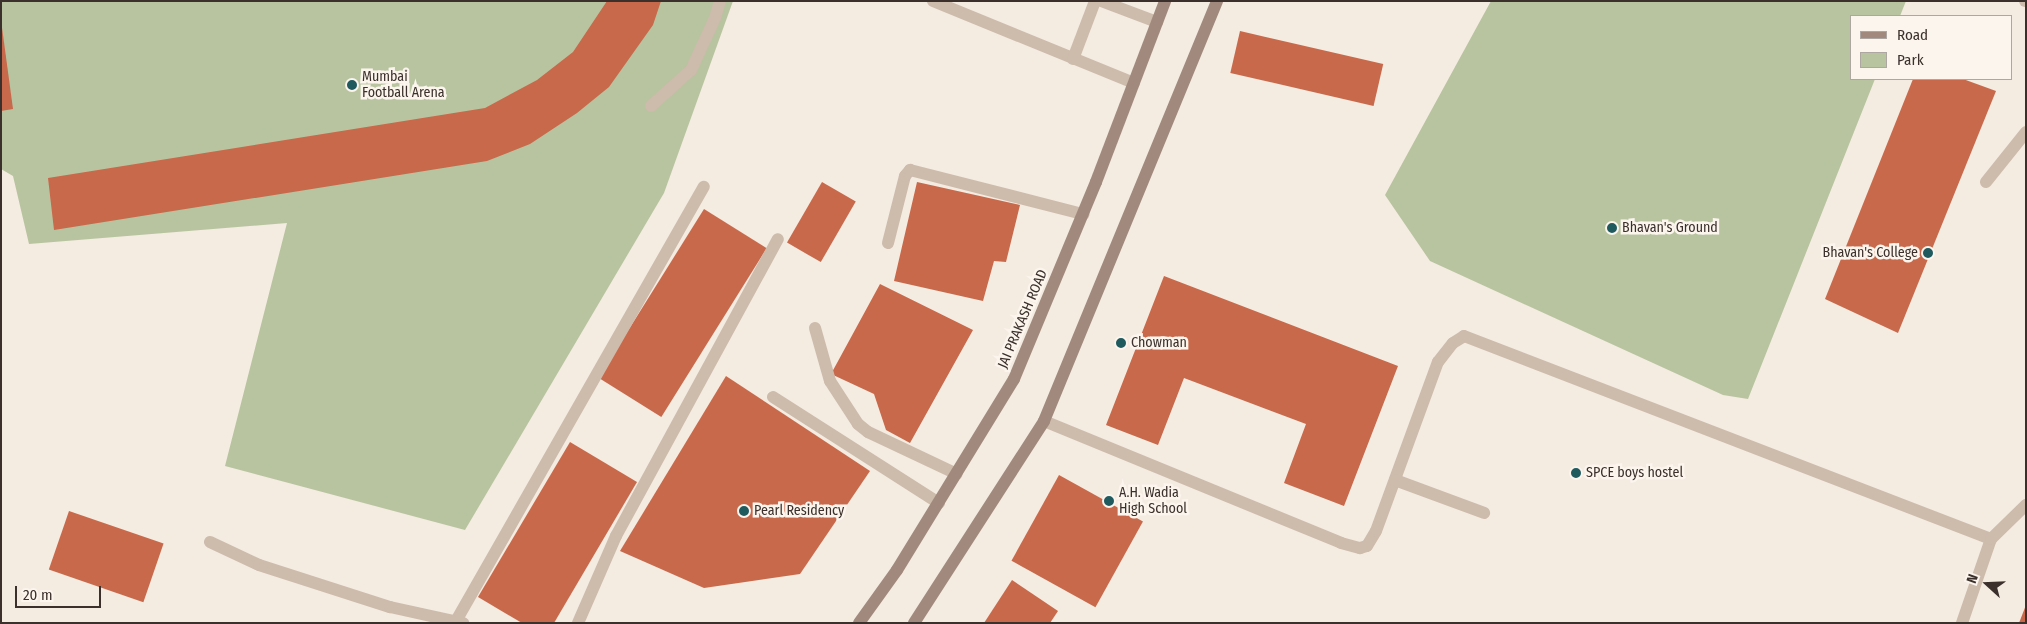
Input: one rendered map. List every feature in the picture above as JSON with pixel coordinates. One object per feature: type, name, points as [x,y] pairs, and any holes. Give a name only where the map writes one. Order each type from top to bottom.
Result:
[{"type":"main road","name":"JAI PRAKASH ROAD","points":[[859,623],[939,503],[1014,379],[1083,214],[1165,1]]},
{"type":"main road","points":[[914,623],[1044,421],[1217,1]]},
{"type":"street","points":[[651,106],[691,70],[716,18],[720,1]]},
{"type":"street","points":[[933,1],[1134,83]]},
{"type":"street","points":[[1073,59],[1095,1]]},
{"type":"street","points":[[1102,1],[1157,22]]},
{"type":"street","points":[[1986,182],[2026,132]]},
{"type":"street","points":[[888,243],[905,176],[910,170],[1083,214]]},
{"type":"street","points":[[210,542],[259,565],[390,607],[459,622],[704,187]]},
{"type":"street","points":[[578,623],[581,608],[616,536],[778,239]]},
{"type":"street","points":[[815,328],[830,380],[858,424],[868,432],[957,474]]},
{"type":"street","points":[[1044,421],[1355,548],[1367,546],[1376,531],[1438,362],[1453,343],[1464,336],[1991,539]]},
{"type":"street","points":[[773,397],[939,503]]},
{"type":"street","points":[[1395,480],[1484,513]]},
{"type":"street","points":[[1962,623],[1991,539],[2026,505]]},
{"type":"green space","name":"Mumbai Football Arena","points":[[1,1],[733,1],[664,193],[465,530],[225,466],[287,223],[29,244],[13,176],[1,169]]},
{"type":"green space","name":"Bhavan's Ground","points":[[1491,1],[1906,1],[1900,15],[1850,15],[1850,80],[1875,80],[1748,399],[1723,395],[1430,261],[1385,195]]},
{"type":"building","points":[[607,1],[661,1],[653,25],[609,87],[577,113],[530,144],[487,161],[54,230],[48,178],[485,108],[537,80],[573,52]]},
{"type":"building","points":[[1,20],[13,109],[1,111]]},
{"type":"building","points":[[1240,31],[1383,64],[1374,106],[1230,73]]},
{"type":"building","points":[[1913,80],[1966,80],[1996,91],[1898,333],[1825,299]]},
{"type":"building","points":[[822,182],[856,202],[821,262],[787,243]]},
{"type":"building","points":[[917,182],[1020,205],[1006,262],[994,261],[983,301],[894,281]]},
{"type":"building","points":[[704,209],[767,248],[661,417],[599,378]]},
{"type":"building","points":[[1164,276],[1398,366],[1344,506],[1284,483],[1306,424],[1184,378],[1158,445],[1106,425]]},
{"type":"building","points":[[880,284],[973,330],[910,443],[886,430],[874,394],[831,374]]},
{"type":"building","name":"Pearl Residency","points":[[726,376],[870,471],[800,574],[704,588],[620,551]]},
{"type":"building","points":[[570,442],[637,482],[554,623],[522,623],[478,597]]},
{"type":"building","points":[[1059,475],[1143,522],[1095,607],[1011,561]]},
{"type":"building","points":[[69,511],[164,544],[143,602],[49,570]]},
{"type":"building","points":[[1012,580],[1058,611],[1050,623],[984,623]]},
{"type":"building","points":[[2026,605],[2026,623],[2019,623]]},
{"type":"place","name":"Mumbai Football Arena","points":[[352,85]]},
{"type":"place","name":"Bhavan's Ground","points":[[1612,228]]},
{"type":"place","name":"Bhavan's College","points":[[1928,253]]},
{"type":"place","name":"Chowman","points":[[1121,343]]},
{"type":"place","name":"SPCE boys hostel","points":[[1576,473]]},
{"type":"place","name":"A.H. Wadia High School","points":[[1109,501]]},
{"type":"place","name":"Pearl Residency","points":[[744,511]]}]
